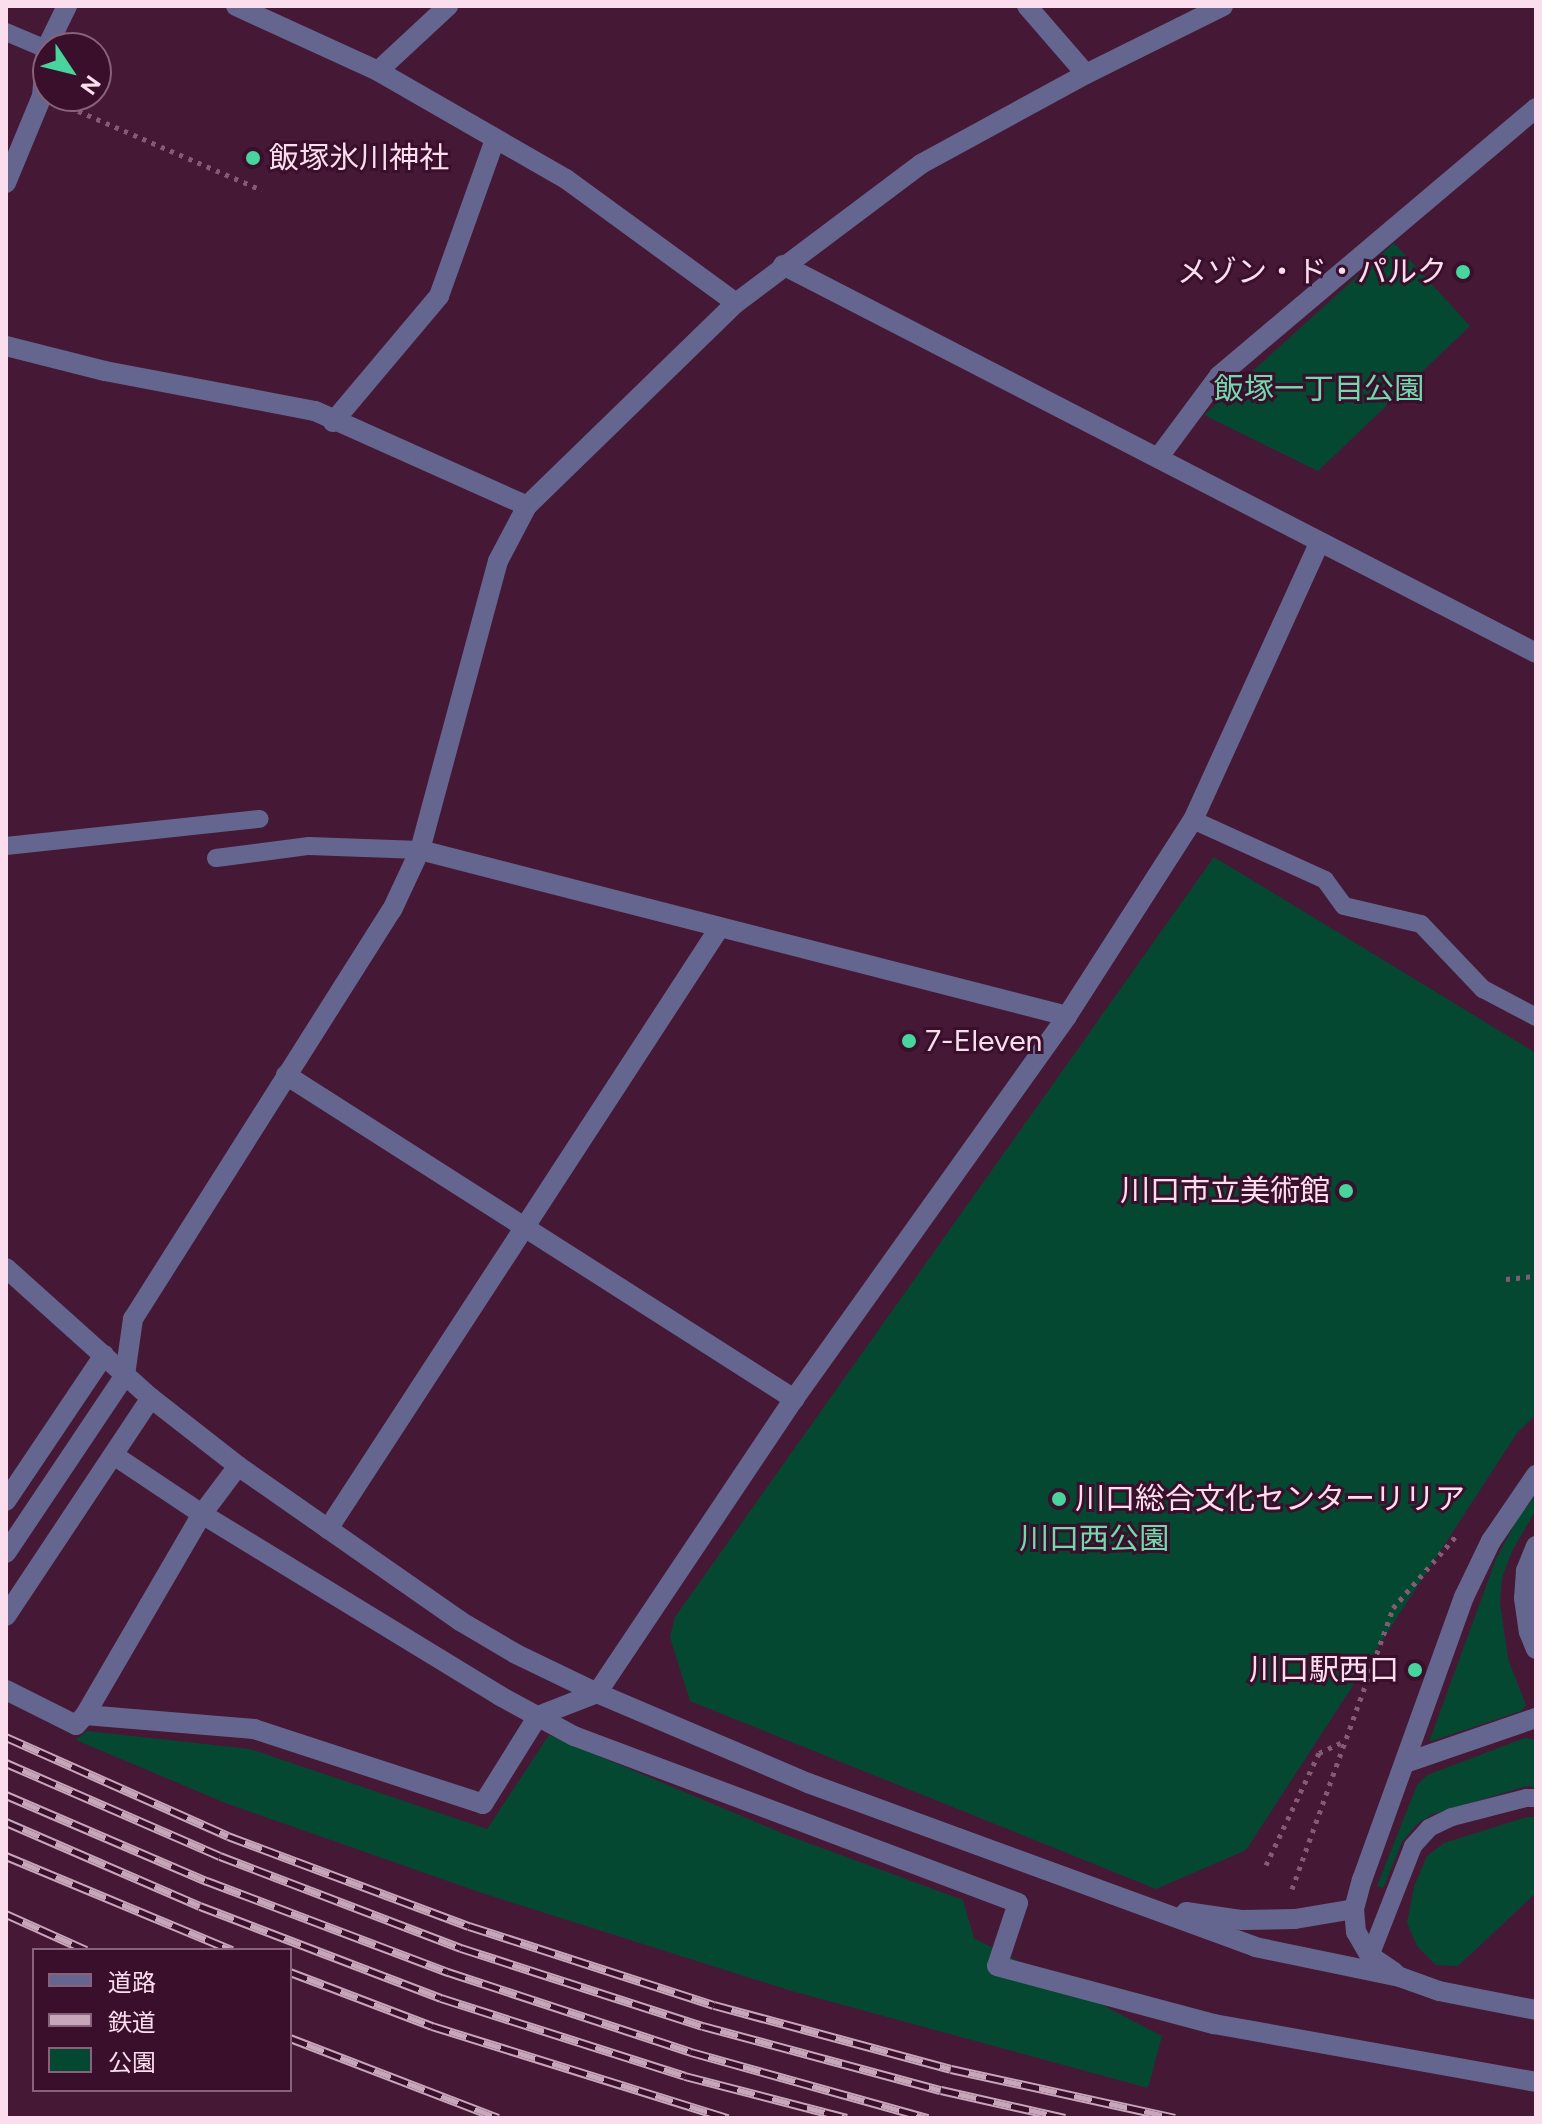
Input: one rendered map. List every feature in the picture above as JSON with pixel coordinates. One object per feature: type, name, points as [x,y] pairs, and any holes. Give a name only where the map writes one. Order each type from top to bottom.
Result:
[{"type":"street","points":[[54,32],[67,6]]},
{"type":"street","points":[[236,6],[378,71],[566,179],[736,303]]},
{"type":"street","points":[[378,71],[448,6]]},
{"type":"street","points":[[1027,6],[1086,74]]},
{"type":"street","points":[[6,1553],[125,1375],[133,1319],[392,910],[420,850],[498,561],[527,506],[736,303],[921,164],[1086,74],[1223,6]]},
{"type":"street","points":[[1158,458],[1219,376],[1536,108]]},
{"type":"street","points":[[8,173],[35,112]]},
{"type":"street","points":[[333,422],[439,296],[495,140]]},
{"type":"street","points":[[783,265],[1536,653]]},
{"type":"street","points":[[6,346],[105,371],[315,411],[333,422],[527,506]]},
{"type":"street","points":[[85,1715],[254,1729],[483,1804],[538,1716],[597,1693],[794,1399],[1067,1016],[1193,820],[1319,543]]},
{"type":"street","points":[[420,850],[1067,1016]]},
{"type":"street","points":[[328,1529],[720,927]]},
{"type":"street","points":[[286,1075],[794,1399]]},
{"type":"street","points":[[6,1268],[151,1398],[238,1466],[460,1621],[516,1654],[597,1693],[808,1783],[1255,1947],[1400,1977],[1439,1991],[1536,2010]]},
{"type":"street","points":[[6,1501],[104,1355]]},
{"type":"street","points":[[6,1616],[151,1398]]},
{"type":"street","points":[[115,1456],[202,1514],[574,1736],[1018,1903],[997,1966],[1214,2024],[1536,2082]]},
{"type":"street","points":[[6,1690],[76,1725],[85,1715],[202,1514],[238,1466]]},
{"type":"street","points":[[1400,1977],[1370,1956],[1356,1932],[1354,1909],[1464,1597],[1491,1541],[1536,1475]]},
{"type":"street","points":[[1536,1546],[1526,1571],[1524,1598],[1529,1632],[1536,1649]]},
{"type":"street","points":[[1405,1763],[1536,1718]]},
{"type":"street","points":[[1128,1898],[1194,1914],[1242,1920],[1295,1919],[1354,1909]]},
{"type":"lane","points":[[6,32],[32,43]]},
{"type":"lane","points":[[6,846],[260,819]]},
{"type":"lane","points":[[1193,820],[1325,880],[1344,906],[1421,924],[1483,989],[1536,1017]]},
{"type":"lane","points":[[216,858],[309,846],[420,850]]},
{"type":"lane","points":[[1370,1956],[1413,1846],[1429,1828],[1452,1817],[1536,1798]]},
{"type":"path","points":[[79,112],[262,190]]},
{"type":"path","points":[[1506,1279],[1536,1276]]},
{"type":"path","points":[[1266,1865],[1319,1753],[1343,1742]]},
{"type":"green space","name":"飯塚一丁目公園","points":[[1394,243],[1470,326],[1318,471],[1204,415]]},
{"type":"green space","name":"川口西公園","points":[[1214,857],[1536,1053],[1536,1414],[1517,1433],[1246,1850],[1156,1889],[690,1701],[670,1637],[675,1617]]},
{"type":"green space","points":[[1536,1495],[1536,1510],[1512,1551],[1502,1578],[1500,1602],[1508,1659],[1526,1705],[1521,1711],[1429,1742],[1496,1559],[1518,1518]]},
{"type":"green space","points":[[87,1731],[250,1749],[487,1829],[549,1735],[789,1836],[963,1900],[974,1938],[1162,2036],[1148,2088],[792,1991],[482,1893],[228,1804],[76,1740]]},
{"type":"green space","points":[[1525,1738],[1536,1740],[1536,1787],[1527,1786],[1433,1814],[1417,1824],[1402,1842],[1383,1888],[1377,1886],[1417,1785],[1427,1775]]},
{"type":"green space","points":[[1527,1817],[1536,1817],[1536,1893],[1458,1966],[1436,1965],[1417,1946],[1407,1923],[1414,1887],[1427,1856],[1444,1843]]},
{"type":"railway","points":[[6,1737],[228,1836],[469,1926],[714,2005],[951,2069],[1175,2118]]},
{"type":"railway","points":[[6,1763],[220,1856],[461,1948],[703,2026],[941,2090],[1065,2118]]},
{"type":"railway","points":[[6,1795],[207,1881],[448,1972],[691,2052],[928,2118]]},
{"type":"railway","points":[[6,1822],[200,1906],[441,1998],[685,2076],[847,2118]]},
{"type":"railway","points":[[6,1856],[227,1948]]},
{"type":"railway","points":[[6,1914],[82,1948]]},
{"type":"railway","points":[[292,1973],[432,2026],[728,2118]]},
{"type":"railway","points":[[292,2039],[498,2118]]},
{"type":"place","name":"飯塚氷川神社","points":[[253,158]]},
{"type":"place","name":"メゾン・ド・パルク","points":[[1463,272]]},
{"type":"place","name":"7-Eleven","points":[[909,1041]]},
{"type":"place","name":"川口市立美術館","points":[[1346,1191]]},
{"type":"place","name":"川口総合文化センターリリア","points":[[1059,1499]]},
{"type":"place","name":"川口駅西口","points":[[1415,1670]]}]
